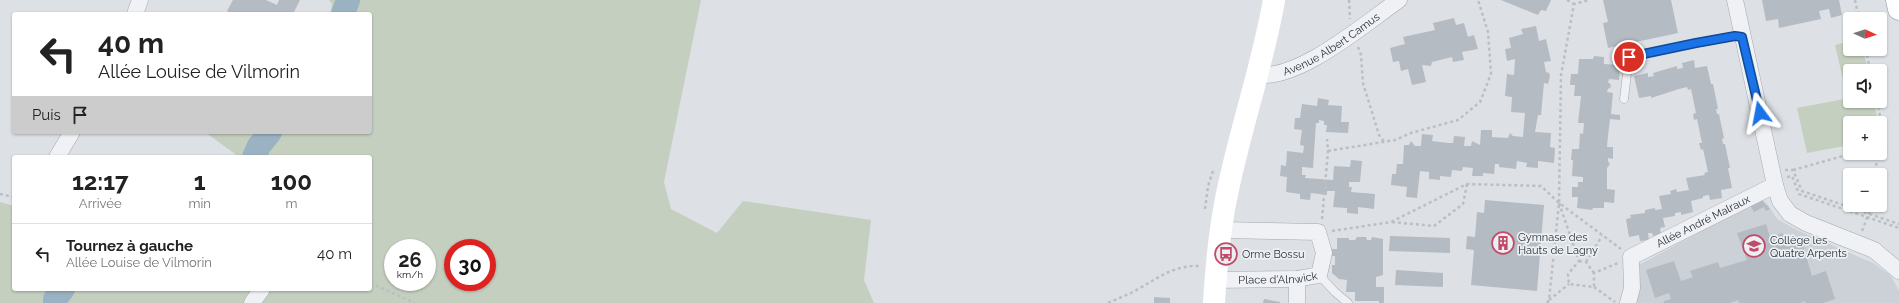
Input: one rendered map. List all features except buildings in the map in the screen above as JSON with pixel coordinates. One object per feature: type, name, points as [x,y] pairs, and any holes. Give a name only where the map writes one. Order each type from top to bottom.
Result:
[{"type":"main road","points":[[1214,303],[1210,271],[1221,230],[1230,181],[1274,0]]},
{"type":"main road","points":[[1897,0],[1899,8]]},
{"type":"street","points":[[136,12],[140,0]]},
{"type":"street","name":"Avenue Albert Camus","points":[[1257,75],[1266,76],[1278,74],[1294,69],[1310,61],[1353,33],[1399,0]]},
{"type":"street","points":[[1735,0],[1742,37],[1780,201],[1790,214],[1806,223],[1874,250],[1899,271]]},
{"type":"street","points":[[58,155],[71,134]]},
{"type":"street","name":"Allée André Malraux","points":[[1631,257],[1774,179]]},
{"type":"street","points":[[1221,230],[1318,232]]},
{"type":"street","name":"Place d'Alnwick","points":[[1210,271],[1296,279],[1319,275],[1324,253],[1318,232]]},
{"type":"street","points":[[1628,303],[1632,288],[1631,257]]},
{"type":"street","points":[[1296,279],[1297,303]]},
{"type":"street","points":[[252,303],[261,291]]},
{"type":"lane","points":[[1624,99],[1629,57],[1735,36],[1742,37]]},
{"type":"lane","points":[[1319,275],[1334,292],[1348,303]]},
{"type":"path","points":[[1328,151],[1395,140],[1411,132],[1458,120],[1480,102],[1491,74],[1488,32],[1478,0]]},
{"type":"path","points":[[1567,0],[1574,4]]},
{"type":"path","points":[[1548,302],[1559,203],[1561,75],[1574,4],[1578,1],[1589,0]]},
{"type":"path","points":[[1856,0],[1859,12]]},
{"type":"path","points":[[1353,33],[1360,55],[1363,83],[1379,135],[1384,142]]},
{"type":"path","points":[[1318,232],[1322,226],[1328,151],[1327,139]]},
{"type":"path","points":[[1774,179],[1793,170],[1843,156]]},
{"type":"path","points":[[1793,170],[1802,191],[1899,228]]},
{"type":"path","points":[[1774,179],[1792,176],[1799,194],[1868,216],[1899,224]]},
{"type":"path","points":[[1318,232],[1391,222],[1434,226],[1463,204],[1467,184]]},
{"type":"path","points":[[1391,222],[1467,184],[1541,186],[1559,203],[1631,257]]},
{"type":"path","points":[[0,194],[12,197]]},
{"type":"path","points":[[1559,203],[1579,261]]},
{"type":"path","points":[[1861,233],[1869,212]]},
{"type":"path","points":[[1586,262],[1602,236]]},
{"type":"path","points":[[1594,273],[1631,257]]},
{"type":"path","points":[[1579,261],[1586,262],[1594,273],[1594,287]]},
{"type":"path","points":[[1569,284],[1568,274],[1579,261]]},
{"type":"path","points":[[1108,303],[1141,288],[1161,274],[1170,270],[1210,271]]},
{"type":"path","points":[[372,284],[415,303]]},
{"type":"path","points":[[1548,302],[1569,284],[1594,287],[1616,303]]},
{"type":"shaded area","name":"Collège les Quatre Arpents","points":[[1761,199],[1768,205],[1777,219],[1797,230],[1873,263],[1891,276],[1899,291],[1899,303],[1637,303],[1637,266]]},
{"type":"green space","points":[[329,0],[701,0],[664,182],[671,209],[717,233],[743,201],[871,220],[864,280],[874,303],[0,303],[0,202],[12,205],[12,291],[372,291],[372,155],[235,155],[208,134],[372,134],[372,12],[330,12],[332,4]]},
{"type":"green space","points":[[1843,43],[1843,56],[1865,56],[1866,64],[1843,64],[1843,79],[1835,45]]},
{"type":"green space","points":[[1843,99],[1843,108],[1875,108],[1877,116],[1843,116],[1843,146],[1807,153],[1797,108]]},
{"type":"waterway","points":[[344,12],[348,0]]},
{"type":"waterway","points":[[255,155],[259,146],[268,134]]},
{"type":"waterway","points":[[55,303],[55,299],[61,291]]},
{"type":"place","name":"Gymnase des Hauts de Lagny","points":[[1503,243]]},
{"type":"place","name":"Collège les Quatre Arpents","points":[[1754,246]]},
{"type":"place","name":"Orme Bossu","points":[[1226,254]]},
{"type":"route","points":[[1629,57],[1735,36],[1742,37],[1760,113]]}]
